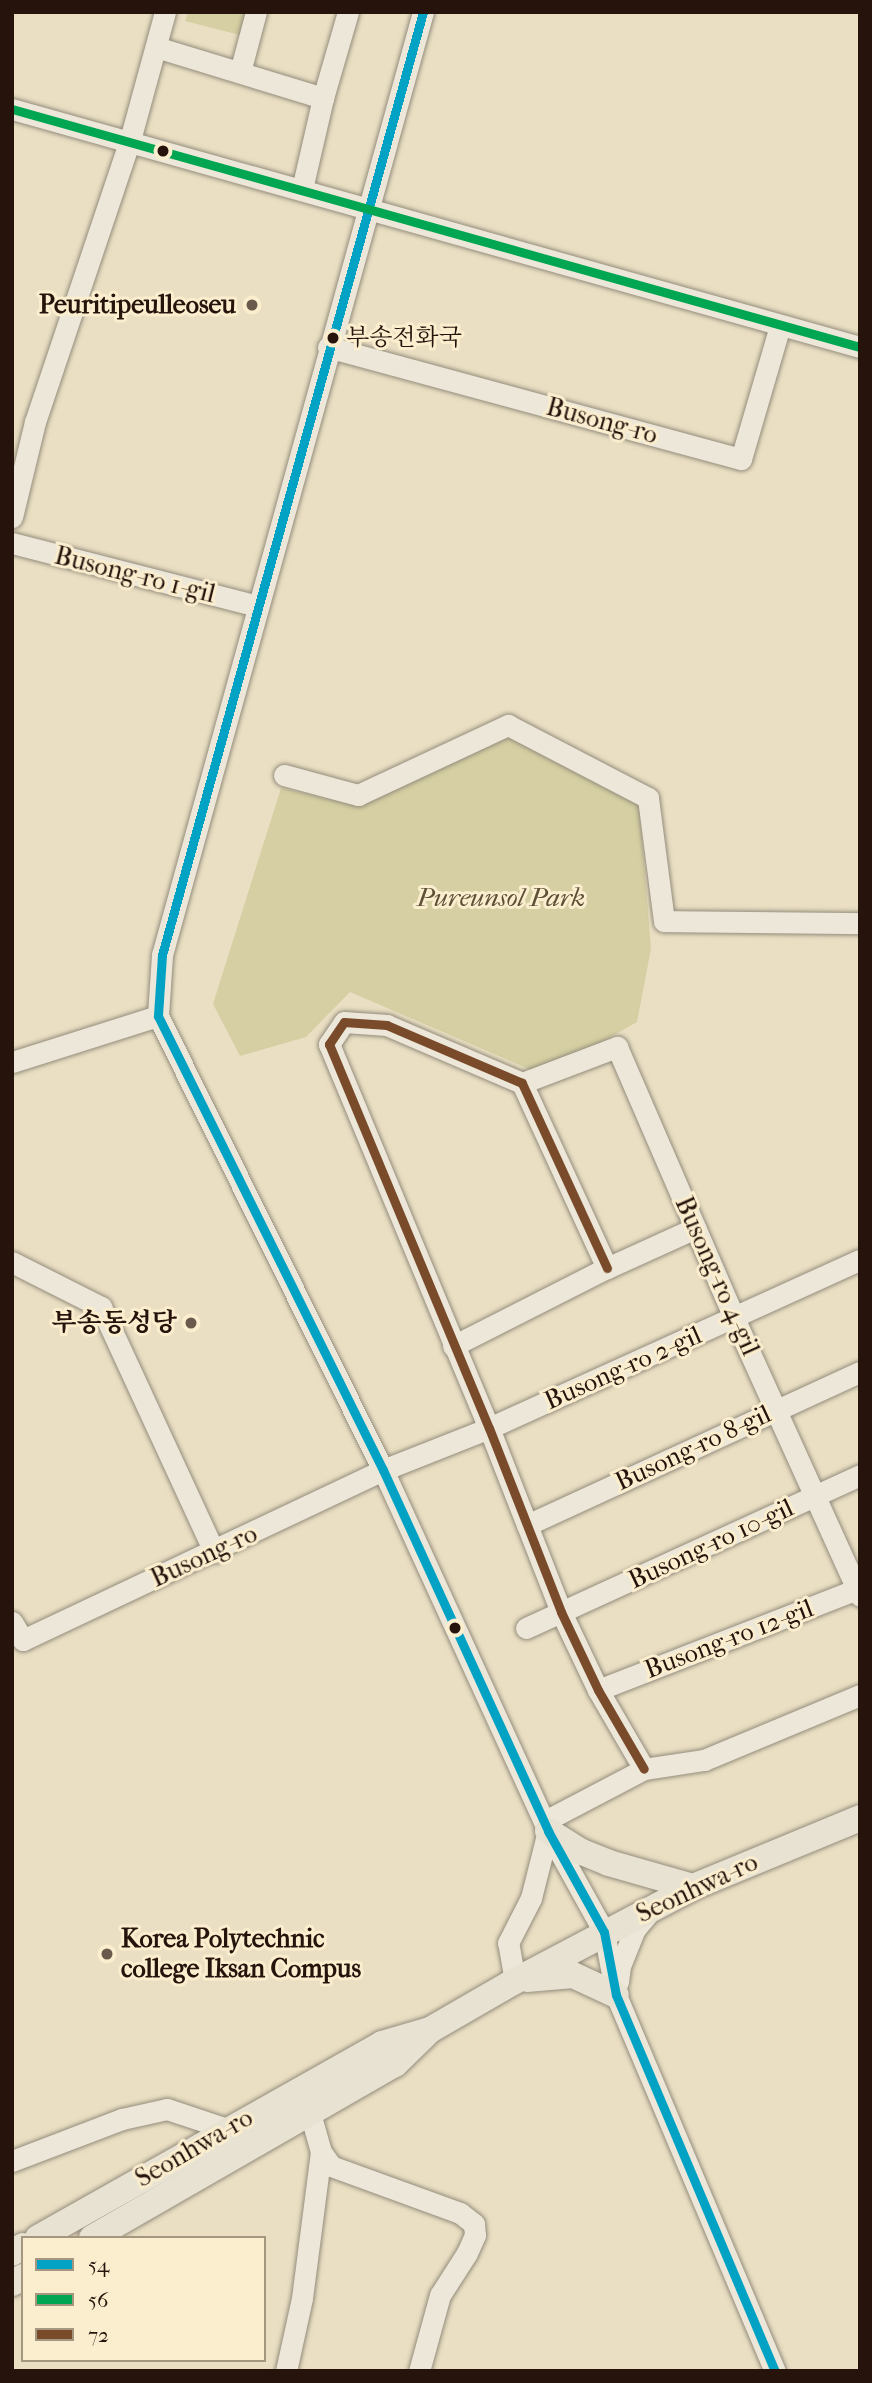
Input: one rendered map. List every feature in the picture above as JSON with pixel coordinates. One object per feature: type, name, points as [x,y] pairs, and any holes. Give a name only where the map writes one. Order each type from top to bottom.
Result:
[{"type":"main road","name":"Seonhwa-ro","points":[[95,2236],[395,2064],[430,2030],[514,1981],[693,1886],[860,1818]]},
{"type":"main road","points":[[547,1826],[582,1852],[609,1864],[693,1886]]},
{"type":"main road","points":[[514,1981],[573,1975],[616,1994]]},
{"type":"main road","name":"Seonhwa-ro","points":[[41,2236],[382,2044],[430,2030]]},
{"type":"street","points":[[12,517],[34,422],[130,141],[166,12]]},
{"type":"street","points":[[240,72],[256,12]]},
{"type":"street","points":[[302,189],[323,98],[348,12]]},
{"type":"street","points":[[423,12],[371,210],[328,347],[162,955],[158,1016],[383,1470],[547,1826],[604,1932],[616,1994],[775,2371]]},
{"type":"street","points":[[156,47],[323,98]]},
{"type":"street","points":[[12,109],[860,347]]},
{"type":"street","name":"Busong-ro","points":[[328,347],[741,459],[780,326]]},
{"type":"street","name":"Busong-ro 1-gil","points":[[12,543],[258,606]]},
{"type":"street","points":[[284,775],[358,794],[508,725],[648,798],[664,921],[860,923]]},
{"type":"street","points":[[12,1062],[158,1016]]},
{"type":"street","points":[[607,1268],[522,1083],[387,1025],[344,1022],[329,1044],[489,1428],[561,1612],[598,1690],[644,1769]]},
{"type":"street","name":"Busong-ro 4-gil","points":[[522,1083],[617,1047],[734,1318],[778,1409],[859,1591]]},
{"type":"street","points":[[453,1346],[607,1268],[695,1228]]},
{"type":"street","name":"Busong-ro 2-gil","points":[[383,1470],[489,1428],[860,1260]]},
{"type":"street","points":[[12,1262],[101,1307],[214,1552]]},
{"type":"street","name":"Busong-ro 8-gil","points":[[527,1525],[860,1372]]},
{"type":"street","name":"Busong-ro","points":[[18,1631],[214,1552],[383,1470]]},
{"type":"street","name":"Busong-ro 10-gil","points":[[526,1628],[860,1475]]},
{"type":"street","name":"Busong-ro 12-gil","points":[[598,1690],[859,1591]]},
{"type":"street","points":[[514,1981],[508,1943],[531,1898],[547,1826],[644,1769],[704,1760],[860,1695]]},
{"type":"street","points":[[616,1994],[624,1954],[644,1915],[693,1886]]},
{"type":"street","points":[[12,2161],[122,2119],[167,2109],[227,2129]]},
{"type":"street","points":[[310,2113],[321,2152],[331,2166],[460,2213],[474,2224],[475,2235],[467,2253],[440,2295],[419,2371]]},
{"type":"street","points":[[286,2371],[302,2298],[321,2152]]},
{"type":"green space","points":[[188,12],[246,12],[240,35],[185,21]]},
{"type":"green space","name":"Pureunsol Park","points":[[510,734],[639,803],[651,949],[637,1022],[543,1075],[350,992],[306,1037],[240,1056],[213,1004],[281,788],[358,806]]},
{"type":"transit line","name":"54","points":[[423,12],[162,955],[158,1016],[383,1470],[548,1831],[604,1932],[616,1995],[775,2371]]},
{"type":"transit line","name":"56","points":[[12,109],[860,347]]},
{"type":"transit line","name":"72","points":[[607,1268],[522,1083],[387,1025],[344,1022],[329,1044],[489,1428],[561,1612],[598,1690],[644,1769]]},
{"type":"place","name":"Peuritipeulleoseu","points":[[252,305]]},
{"type":"place","name":"부송전화국","points":[[333,338]]},
{"type":"place","name":"부송동성당","points":[[191,1323]]},
{"type":"place","name":"Korea Polytechnic college Iksan Compus","points":[[107,1954]]}]
